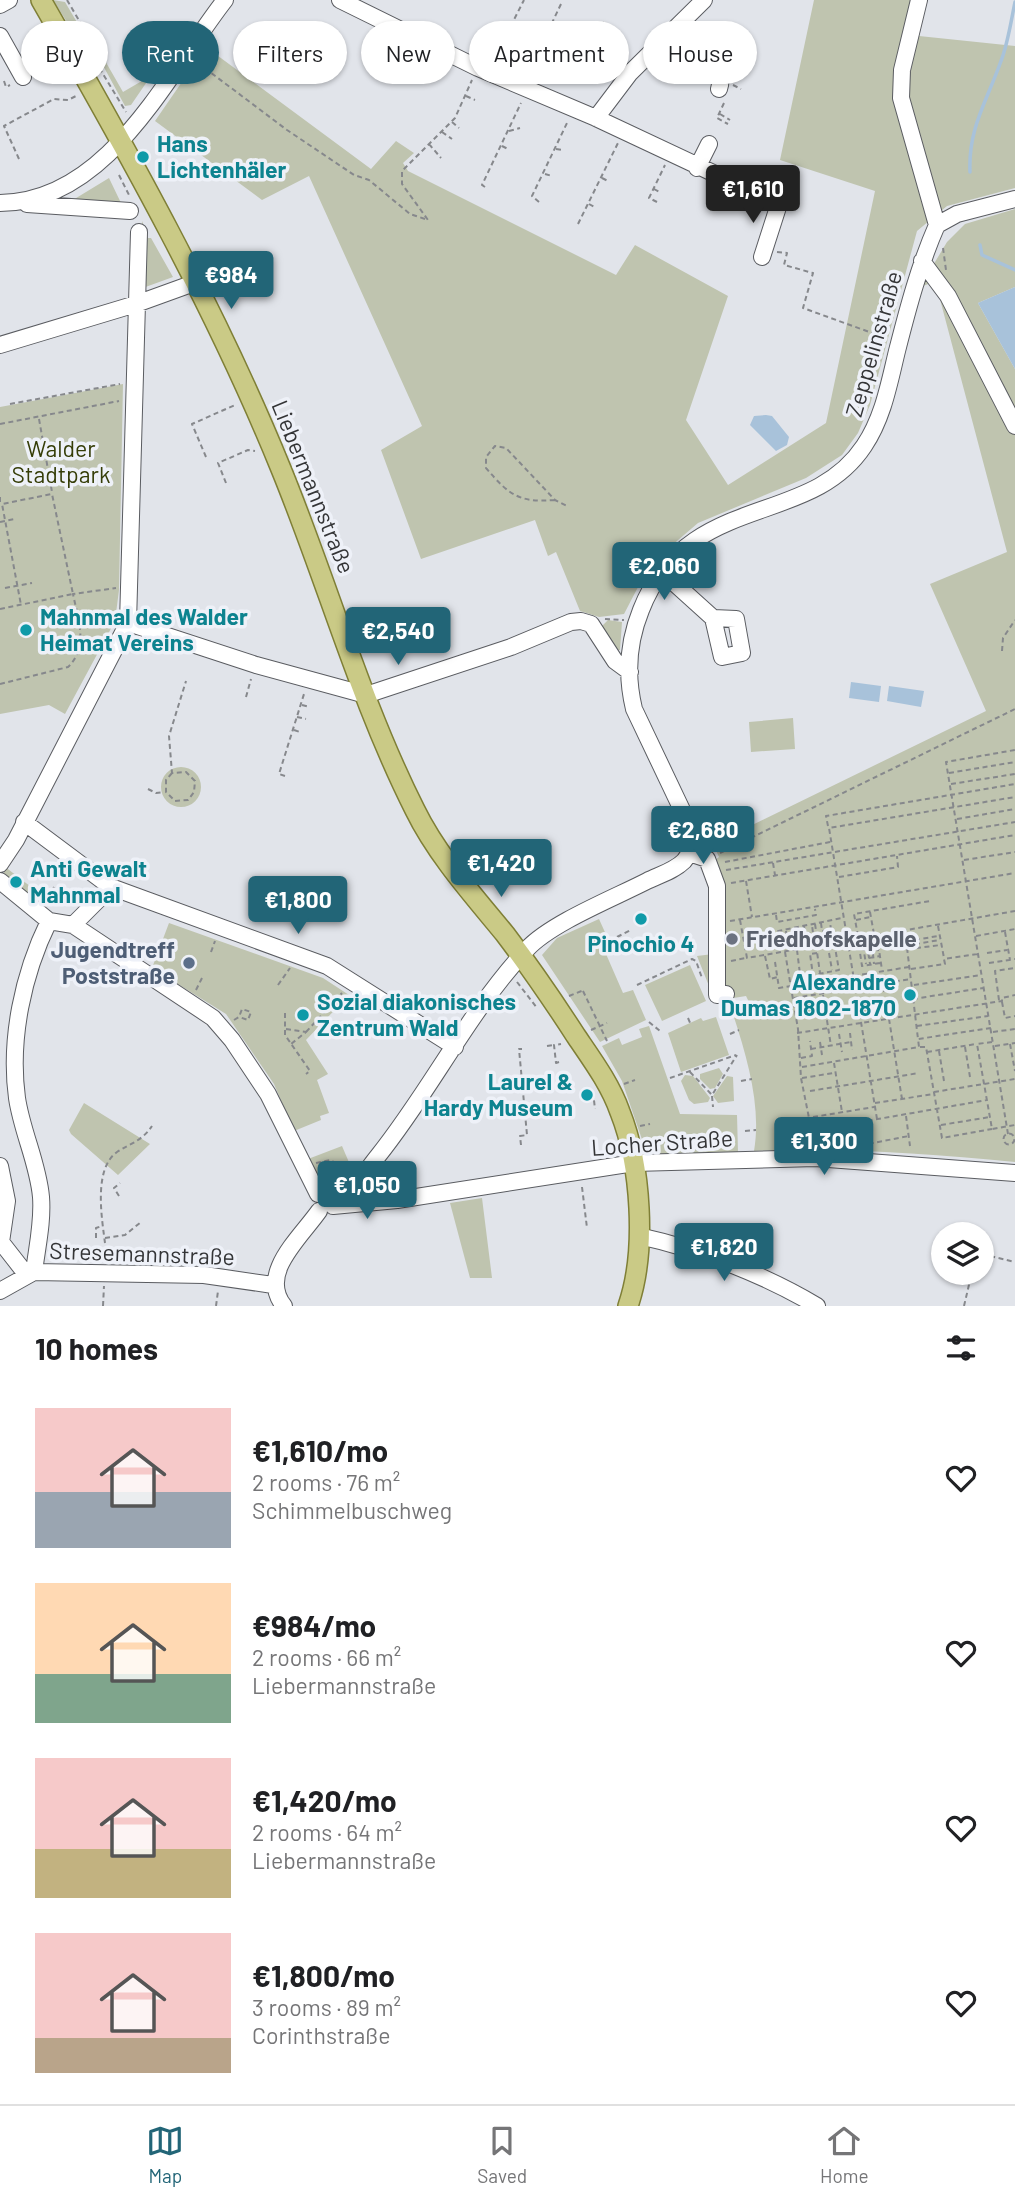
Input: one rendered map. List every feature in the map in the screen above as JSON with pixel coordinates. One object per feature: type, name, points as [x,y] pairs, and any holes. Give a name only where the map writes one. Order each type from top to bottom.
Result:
[{"type":"main road","name":"Liebermannstraße","points":[[41,0],[121,142],[247,389],[281,468],[366,695],[416,811],[514,964],[612,1090],[625,1125],[634,1163],[639,1237],[637,1268],[628,1306]]},
{"type":"street","points":[[0,5],[9,0]]},
{"type":"street","points":[[210,21],[225,0]]},
{"type":"street","points":[[340,0],[469,64]]},
{"type":"street","points":[[681,21],[704,0]]},
{"type":"street","points":[[919,0],[902,70],[901,98],[940,232]]},
{"type":"street","points":[[0,36],[21,73]]},
{"type":"street","points":[[596,118],[643,59]]},
{"type":"street","points":[[18,203],[64,186],[104,158],[135,125],[164,84]]},
{"type":"street","points":[[514,84],[596,118],[697,168],[779,204],[762,257]]},
{"type":"street","points":[[719,84],[719,89]]},
{"type":"street","points":[[697,168],[709,144]]},
{"type":"street","points":[[940,232],[957,214],[1015,199]]},
{"type":"street","points":[[0,203],[130,212]]},
{"type":"street","points":[[0,864],[128,623],[139,232]]},
{"type":"street","name":"Zeppelinstraße","points":[[689,853],[692,831],[634,709],[629,672],[637,621],[661,571],[700,536],[731,520],[819,486],[834,478],[857,456],[881,412],[922,261],[940,232]]},
{"type":"street","points":[[922,261],[948,296],[1015,426]]},
{"type":"street","points":[[0,345],[136,304],[194,283]]},
{"type":"street","points":[[661,571],[713,618]]},
{"type":"street","points":[[128,623],[256,665],[366,695],[511,647],[576,621],[591,624],[615,661],[629,672]]},
{"type":"street","points":[[24,822],[111,887],[327,966],[455,1047]]},
{"type":"street","points":[[284,1306],[273,1284],[279,1266],[328,1206],[357,1183],[404,1124],[514,964],[543,936],[676,867],[689,853],[713,861],[717,886],[717,995],[726,994]]},
{"type":"street","points":[[0,881],[43,915],[73,926],[213,1018],[268,1094],[318,1194],[314,1203],[328,1206]]},
{"type":"street","points":[[73,926],[111,887]]},
{"type":"street","points":[[0,1290],[30,1273],[41,1223],[41,1196],[17,1101],[16,1043],[27,980],[43,915]]},
{"type":"street","name":"Locher Straße","points":[[328,1206],[397,1200],[634,1163],[816,1150],[1015,1173]]},
{"type":"street","points":[[0,1168],[7,1201],[1,1242],[30,1273]]},
{"type":"street","points":[[357,1183],[397,1200]]},
{"type":"street","points":[[639,1237],[716,1260],[781,1286],[817,1306]]},
{"type":"street","name":"Stresemannstraße","points":[[30,1273],[204,1275],[273,1284]]},
{"type":"path","points":[[67,0],[93,44],[94,60],[135,125]]},
{"type":"path","points":[[513,21],[524,0]]},
{"type":"path","points":[[553,21],[561,4]]},
{"type":"path","points":[[219,79],[287,130],[355,175],[369,180],[410,214],[429,220],[401,178],[404,167],[452,121],[470,84]]},
{"type":"path","points":[[719,89],[716,98],[724,103],[717,118],[728,124]]},
{"type":"path","points":[[485,187],[482,185],[528,90]]},
{"type":"path","points":[[19,159],[4,126],[54,99],[68,100],[80,94]]},
{"type":"path","points":[[465,95],[474,100]]},
{"type":"path","points":[[539,202],[532,196],[573,109]]},
{"type":"path","points":[[719,114],[730,120]]},
{"type":"path","points":[[452,121],[459,128]]},
{"type":"path","points":[[508,131],[520,128]]},
{"type":"path","points":[[441,131],[452,139]]},
{"type":"path","points":[[578,224],[623,132]]},
{"type":"path","points":[[429,144],[441,158]]},
{"type":"path","points":[[501,145],[508,149]]},
{"type":"path","points":[[555,149],[563,150]]},
{"type":"path","points":[[614,151],[619,155]]},
{"type":"path","points":[[657,202],[649,198],[670,155]]},
{"type":"path","points":[[104,158],[118,176]]},
{"type":"path","points":[[491,165],[496,168]]},
{"type":"path","points":[[544,173],[551,176]]},
{"type":"path","points":[[601,177],[608,181]]},
{"type":"path","points":[[653,189],[661,193]]},
{"type":"path","points":[[588,204],[596,208]]},
{"type":"path","points":[[940,232],[948,296]]},
{"type":"path","points":[[762,257],[772,260],[775,251],[787,253],[784,265],[813,273],[803,308],[893,340]]},
{"type":"path","points":[[10,404],[135,381]]},
{"type":"path","points":[[0,424],[119,401]]},
{"type":"path","points":[[206,457],[192,424],[238,403]]},
{"type":"path","points":[[0,684],[61,671],[74,661],[81,635],[38,418]]},
{"type":"path","points":[[555,500],[532,502],[508,493],[486,468],[486,457],[495,446],[506,448],[555,500],[567,506]]},
{"type":"path","points":[[226,483],[218,463],[248,450],[260,452]]},
{"type":"path","points":[[1,504],[52,494]]},
{"type":"path","points":[[0,497],[21,605]]},
{"type":"path","points":[[0,522],[15,519]]},
{"type":"path","points":[[5,588],[32,583]]},
{"type":"path","points":[[0,609],[121,587]]},
{"type":"path","points":[[598,621],[630,620]]},
{"type":"path","points":[[1002,650],[1003,638],[1015,620]]},
{"type":"path","points":[[246,697],[256,665]]},
{"type":"path","points":[[285,776],[279,774],[308,680]]},
{"type":"path","points":[[172,773],[169,736],[186,681]]},
{"type":"path","points":[[300,704],[310,707]]},
{"type":"path","points":[[713,861],[1015,709]]},
{"type":"path","points":[[296,717],[306,719]]},
{"type":"path","points":[[292,729],[300,732]]},
{"type":"path","points":[[1008,1134],[946,762],[1014,750],[1015,756]]},
{"type":"path","points":[[286,751],[291,752]]},
{"type":"path","points":[[948,773],[1015,762]]},
{"type":"path","points":[[282,763],[289,765]]},
{"type":"path","points":[[148,789],[156,793],[166,792],[179,802],[188,800],[194,792],[195,781],[190,774],[181,771],[172,773],[166,780],[166,792]]},
{"type":"path","points":[[950,784],[1015,774]]},
{"type":"path","points":[[877,1119],[827,816],[1015,784]]},
{"type":"path","points":[[829,828],[1015,797]]},
{"type":"path","points":[[956,820],[1015,809]]},
{"type":"path","points":[[721,870],[1015,822]]},
{"type":"path","points":[[728,884],[1015,835]]},
{"type":"path","points":[[713,861],[831,841]]},
{"type":"path","points":[[964,860],[1015,852]]},
{"type":"path","points":[[837,877],[898,867],[897,855]]},
{"type":"path","points":[[773,863],[775,876]]},
{"type":"path","points":[[729,921],[1015,873]]},
{"type":"path","points":[[746,881],[752,918]]},
{"type":"path","points":[[43,915],[55,886]]},
{"type":"path","points":[[858,937],[854,914],[930,901]]},
{"type":"path","points":[[775,914],[777,922],[816,915],[815,907]]},
{"type":"path","points":[[870,911],[874,935]]},
{"type":"path","points":[[740,920],[747,958],[1015,911]]},
{"type":"path","points":[[855,920],[871,917]]},
{"type":"path","points":[[743,938],[843,918]]},
{"type":"path","points":[[821,923],[822,931],[831,930],[830,921]]},
{"type":"path","points":[[804,926],[805,934],[813,933],[813,924]]},
{"type":"path","points":[[813,924],[817,937],[824,936],[825,943]]},
{"type":"path","points":[[775,962],[779,988],[945,964],[938,924]]},
{"type":"path","points":[[798,927],[799,937]]},
{"type":"path","points":[[791,928],[793,938]]},
{"type":"path","points":[[976,936],[1015,929]]},
{"type":"path","points":[[617,937],[631,930]]},
{"type":"path","points":[[786,930],[787,939]]},
{"type":"path","points":[[905,930],[919,1047]]},
{"type":"path","points":[[1005,931],[1010,960]]},
{"type":"path","points":[[915,940],[940,936]]},
{"type":"path","points":[[915,944],[941,940]]},
{"type":"path","points":[[817,953],[810,954],[813,975],[839,970],[834,942]]},
{"type":"path","points":[[873,955],[878,943],[882,971]]},
{"type":"path","points":[[816,945],[822,981]]},
{"type":"path","points":[[916,948],[942,945]]},
{"type":"path","points":[[796,948],[801,984]]},
{"type":"path","points":[[987,953],[1008,950]]},
{"type":"path","points":[[784,951],[793,998],[809,1131],[816,1150],[830,1140],[866,1135],[868,1144],[909,1136]]},
{"type":"path","points":[[829,953],[833,971]]},
{"type":"path","points":[[765,954],[770,979],[778,977]]},
{"type":"path","points":[[944,959],[979,954]]},
{"type":"path","points":[[865,956],[873,955]]},
{"type":"path","points":[[865,956],[879,955]]},
{"type":"path","points":[[865,956],[879,955]]},
{"type":"path","points":[[865,956],[879,955]]},
{"type":"path","points":[[278,985],[299,956]]},
{"type":"path","points":[[989,963],[1015,959]]},
{"type":"path","points":[[637,985],[695,960],[704,985]]},
{"type":"path","points":[[514,964],[543,1015]]},
{"type":"path","points":[[1015,968],[995,971],[1005,1018],[1015,1016]]},
{"type":"path","points":[[667,971],[669,975]]},
{"type":"path","points":[[912,985],[982,975]]},
{"type":"path","points":[[793,998],[911,979]]},
{"type":"path","points":[[291,1044],[306,1032],[352,982]]},
{"type":"path","points":[[876,985],[884,991],[890,983]]},
{"type":"path","points":[[913,999],[984,987]]},
{"type":"path","points":[[565,997],[584,990],[607,1041]]},
{"type":"path","points":[[823,994],[831,1045]]},
{"type":"path","points":[[797,1033],[1001,1001],[1002,998],[1015,995]]},
{"type":"path","points":[[794,1011],[832,1005]]},
{"type":"path","points":[[239,1017],[248,1020],[256,1008]]},
{"type":"path","points":[[221,1027],[239,1017],[243,1009],[251,1012]]},
{"type":"path","points":[[285,1013],[285,1028],[291,1044],[310,1071],[306,1074]]},
{"type":"path","points":[[916,1027],[989,1015]]},
{"type":"path","points":[[688,1018],[691,1026]]},
{"type":"path","points":[[889,1018],[902,1099]]},
{"type":"path","points":[[649,1022],[660,1031]]},
{"type":"path","points":[[587,1031],[607,1023]]},
{"type":"path","points":[[285,1028],[306,1032]]},
{"type":"path","points":[[918,1039],[991,1028]]},
{"type":"path","points":[[992,1032],[1015,1029]]},
{"type":"path","points":[[730,1034],[739,1030]]},
{"type":"path","points":[[850,1033],[852,1050]]},
{"type":"path","points":[[547,1046],[565,1044],[558,1034]]},
{"type":"path","points":[[839,1034],[842,1052]]},
{"type":"path","points":[[800,1058],[812,1056],[810,1041]]},
{"type":"path","points":[[820,1042],[822,1055]]},
{"type":"path","points":[[811,1049],[851,1042]]},
{"type":"path","points":[[927,1052],[994,1042]]},
{"type":"path","points":[[994,1046],[1015,1043]]},
{"type":"path","points":[[976,1044],[992,1129]]},
{"type":"path","points":[[1010,1044],[1015,1071]]},
{"type":"path","points":[[554,1045],[556,1063],[559,1062]]},
{"type":"path","points":[[801,1067],[926,1046],[942,1138],[1015,1125]]},
{"type":"path","points":[[964,1046],[970,1077]]},
{"type":"path","points":[[521,1145],[520,1136],[527,1135],[519,1049],[522,1049]]},
{"type":"path","points":[[939,1050],[944,1081]]},
{"type":"path","name":"Locher Straße","points":[[670,1078],[737,1055],[712,1095],[713,1107]]},
{"type":"path","points":[[834,1062],[842,1112]]},
{"type":"path","name":"Locher Straße","points":[[690,1072],[712,1095]]},
{"type":"path","points":[[801,1078],[835,1073]]},
{"type":"path","points":[[810,1091],[919,1073]]},
{"type":"path","points":[[741,1081],[752,1079]]},
{"type":"path","points":[[813,1117],[1015,1079]]},
{"type":"path","points":[[620,1085],[635,1080]]},
{"type":"path","points":[[595,1109],[593,1086],[601,1096]]},
{"type":"path","points":[[809,1131],[987,1100]]},
{"type":"path","points":[[906,1115],[910,1146]]},
{"type":"path","points":[[940,1126],[990,1117]]},
{"type":"path","points":[[636,1128],[650,1124]]},
{"type":"path","points":[[105,1243],[100,1200],[108,1165],[116,1153],[143,1139],[152,1126]]},
{"type":"path","points":[[827,1128],[830,1140]]},
{"type":"path","points":[[745,1130],[756,1130]]},
{"type":"path","points":[[303,1168],[331,1160],[340,1164],[357,1183]]},
{"type":"path","points":[[580,1172],[587,1228]]},
{"type":"path","points":[[119,1196],[114,1188],[120,1183]]},
{"type":"path","points":[[104,1238],[125,1235],[141,1222]]},
{"type":"path","points":[[96,1238],[96,1228],[103,1226]]},
{"type":"path","points":[[994,1257],[1015,1262]]},
{"type":"path","points":[[103,1306],[104,1275]]},
{"type":"path","points":[[964,1306],[969,1285]]},
{"type":"green space","points":[[53,0],[65,2],[76,21],[66,21]]},
{"type":"green space","points":[[814,0],[927,0],[919,36],[1015,46],[1015,188],[947,206],[917,231],[870,405],[858,433],[842,455],[806,478],[698,523],[650,564],[624,614],[599,617],[580,611],[556,552],[548,556],[535,520],[421,559],[381,450],[422,426],[309,176],[262,200],[155,121],[180,84],[219,84],[219,57],[233,67],[233,84],[256,84],[371,169],[396,141],[414,153],[403,163],[408,171],[616,275],[635,245],[728,296],[686,420],[728,485],[826,423],[875,191],[780,160]]},
{"type":"green space","points":[[108,66],[123,92],[137,84],[145,84],[131,105],[125,106],[108,75]]},
{"type":"green space","points":[[109,178],[121,203],[68,203]]},
{"type":"green space","points":[[1015,209],[1015,287],[978,303],[1015,369],[1015,1162],[852,1151],[754,1151],[754,1098],[747,1061],[731,1008],[749,1002],[746,996],[715,1001],[697,956],[713,954],[710,864],[719,857],[713,844],[986,711],[930,584],[1007,552],[937,288],[931,283],[920,287],[947,242],[965,224]]},
{"type":"green space","points":[[142,221],[148,238],[151,238],[173,277],[140,289]]},
{"type":"green space","name":"Walder Stadtpark","points":[[123,384],[119,590],[115,621],[65,714],[49,705],[0,714],[0,407]]},
{"type":"green space","points":[[608,620],[622,622],[620,650],[616,650],[602,626]]},
{"type":"green space","points":[[793,718],[795,749],[751,752],[749,722]]},
{"type":"green space","points":[[181,767],[189,768],[195,773],[200,779],[200,795],[195,801],[189,806],[181,807],[173,806],[167,801],[162,795],[161,787],[162,779],[167,773],[173,768]]},
{"type":"green space","points":[[4,866],[44,897],[39,903],[4,874]]},
{"type":"green space","points":[[599,919],[613,950],[606,954],[623,993],[633,990],[646,1020],[600,1042],[542,955],[557,938]]},
{"type":"green space","points":[[169,923],[323,978],[349,995],[306,1040],[328,1074],[317,1080],[329,1113],[320,1116],[321,1120],[294,1131],[274,1084],[226,1014],[152,968]]},
{"type":"green space","points":[[690,965],[706,1001],[662,1021],[645,985]]},
{"type":"green space","points":[[716,1017],[729,1055],[681,1072],[668,1033],[701,1018],[703,1021]]},
{"type":"green space","points":[[649,1026],[680,1114],[737,1115],[738,1152],[648,1157],[622,1081],[602,1046],[619,1038],[622,1045],[642,1037],[639,1029]]},
{"type":"green space","points":[[719,1068],[723,1074],[715,1088],[710,1089],[700,1079],[700,1074]]},
{"type":"green space","points":[[685,1075],[693,1076],[710,1098],[708,1102],[694,1104],[689,1100],[681,1081]]},
{"type":"green space","points":[[727,1076],[733,1077],[734,1101],[718,1103],[713,1096]]},
{"type":"green space","points":[[84,1103],[150,1144],[118,1175],[69,1130]]},
{"type":"green space","points":[[342,1146],[354,1174],[338,1186],[317,1180],[308,1159]]},
{"type":"green space","points":[[482,1198],[492,1278],[470,1278],[450,1203]]},
{"type":"water","points":[[1015,287],[1015,369],[978,303]]},
{"type":"water","points":[[754,416],[772,416],[789,437],[787,445],[776,451],[750,425]]},
{"type":"water","points":[[851,682],[881,686],[879,702],[849,698]]},
{"type":"water","points":[[889,686],[924,691],[921,707],[887,701]]},
{"type":"waterway","points":[[970,172],[975,128],[1003,54],[1015,2]]},
{"type":"waterway","points":[[980,245],[982,255],[1015,270]]},
{"type":"place","name":"Hans Lichtenhäler","points":[[143,157]]},
{"type":"place","name":"Mahnmal des Walder Heimat Vereins","points":[[26,630]]},
{"type":"place","name":"Anti Gewalt Mahnmal","points":[[16,882]]},
{"type":"place","name":"Pinochio 4","points":[[641,919]]},
{"type":"place","name":"Friedhofskapelle","points":[[732,939]]},
{"type":"place","name":"Jugendtreff Poststraße","points":[[189,963]]},
{"type":"place","name":"Alexandre Dumas 1802-1870","points":[[910,995]]},
{"type":"place","name":"Sozial diakonisches Zentrum Wald","points":[[303,1015]]},
{"type":"place","name":"Laurel & Hardy Museum","points":[[587,1095]]}]
